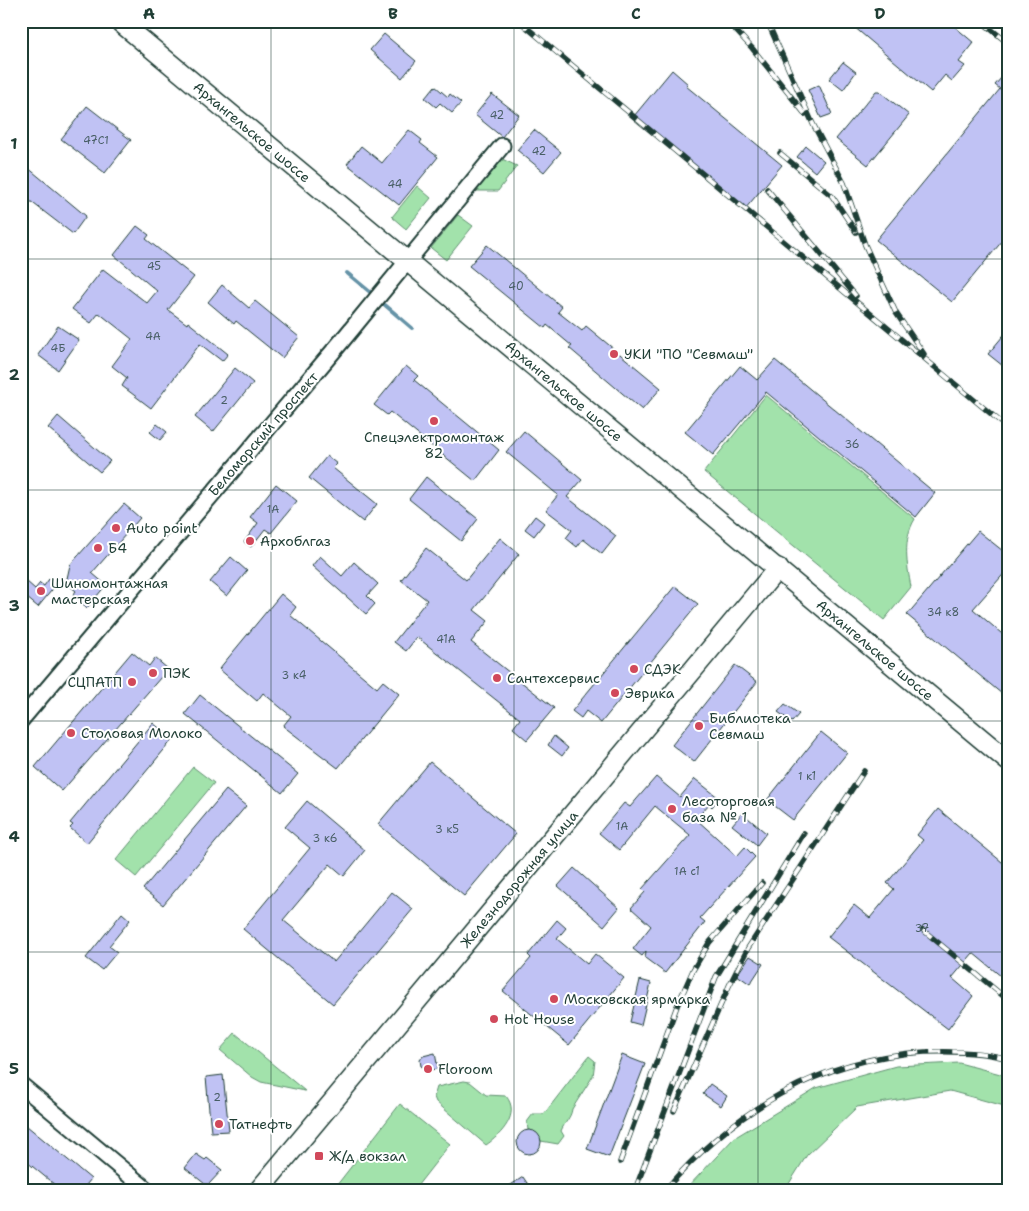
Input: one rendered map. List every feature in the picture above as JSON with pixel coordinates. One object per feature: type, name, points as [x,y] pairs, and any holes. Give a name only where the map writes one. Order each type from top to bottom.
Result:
[{"type":"main road","name":"Архангельское шоссе","points":[[119,21],[1008,761]]},
{"type":"main road","name":"Железнодорожная улица","points":[[259,1190],[778,568]]},
{"type":"street","name":"Беломорский проспект","points":[[21,720],[408,261],[502,146]]},
{"type":"street","points":[[21,1086],[147,1190]]},
{"type":"green space","points":[[502,159],[517,166],[498,191],[474,191]]},
{"type":"green space","points":[[417,186],[431,198],[406,229],[392,217]]},
{"type":"green space","points":[[458,215],[473,226],[446,260],[431,248]]},
{"type":"green space","points":[[766,395],[915,519],[908,535],[907,544],[907,561],[911,587],[884,620],[704,472]]},
{"type":"green space","points":[[193,767],[214,783],[136,877],[116,860]]},
{"type":"green space","points":[[235,1033],[305,1091],[261,1082],[252,1077],[220,1050]]},
{"type":"green space","points":[[589,1056],[595,1061],[593,1076],[562,1128],[561,1131],[564,1136],[558,1144],[541,1141],[537,1133],[528,1130],[527,1122],[533,1114],[544,1114]]},
{"type":"green space","points":[[959,1063],[1008,1076],[1008,1107],[950,1091],[857,1107],[807,1155],[785,1190],[685,1190],[734,1138],[816,1088],[896,1066]]},
{"type":"green space","points":[[464,1081],[470,1082],[486,1095],[506,1096],[510,1103],[510,1117],[507,1124],[498,1136],[486,1145],[436,1102],[434,1097],[437,1087]]},
{"type":"green space","points":[[400,1104],[450,1144],[414,1190],[333,1190]]},
{"type":"building","points":[[847,21],[948,21],[974,43],[959,62],[965,66],[952,81],[945,75],[931,92]]},
{"type":"building","points":[[384,34],[416,61],[402,78],[370,50]]},
{"type":"building","points":[[843,62],[856,72],[843,90],[829,79]]},
{"type":"building","points":[[672,70],[688,84],[686,86],[782,165],[745,209],[634,116]]},
{"type":"building","points":[[1008,70],[1008,234],[952,302],[876,240],[1000,89],[995,85]]},
{"type":"building","points":[[819,85],[832,114],[821,118],[808,90]]},
{"type":"building","points":[[435,86],[448,97],[450,94],[461,103],[452,113],[440,103],[436,107],[425,98]]},
{"type":"building","points":[[876,91],[879,91],[909,115],[868,165],[836,139]]},
{"type":"building","points":[[492,94],[519,115],[502,137],[475,115]]},
{"type":"building","points":[[87,106],[131,140],[105,173],[61,139]]},
{"type":"building","points":[[409,130],[422,140],[420,143],[438,157],[399,205],[347,164],[361,146],[382,163]]},
{"type":"building","points":[[534,130],[561,152],[544,172],[517,150]]},
{"type":"building","points":[[806,146],[824,161],[815,172],[797,157]]},
{"type":"building","points":[[21,162],[86,216],[73,234],[21,194]]},
{"type":"building","points":[[137,226],[149,235],[146,239],[194,277],[168,310],[187,324],[188,322],[228,354],[222,361],[200,344],[151,408],[122,386],[127,378],[112,366],[132,339],[99,313],[91,323],[72,309],[103,269],[147,303],[157,291],[114,255]]},
{"type":"building","points":[[487,245],[562,307],[558,312],[582,331],[586,326],[661,388],[642,410],[569,348],[572,346],[547,325],[545,328],[469,266]]},
{"type":"building","points":[[222,285],[249,308],[255,301],[299,337],[282,358],[236,321],[234,324],[208,302]]},
{"type":"building","points":[[58,326],[79,340],[58,370],[38,355]]},
{"type":"building","points":[[1008,330],[1008,370],[988,354]]},
{"type":"building","points":[[775,360],[935,493],[916,517],[766,392],[713,455],[685,432],[740,366],[757,380]]},
{"type":"building","points":[[406,366],[418,376],[414,380],[499,450],[475,481],[390,412],[387,415],[374,405]]},
{"type":"building","points":[[235,368],[253,383],[213,432],[195,417]]},
{"type":"building","points":[[58,416],[110,461],[100,472],[48,428]]},
{"type":"building","points":[[157,424],[167,432],[160,440],[150,432]]},
{"type":"building","points":[[524,431],[582,480],[567,497],[616,536],[602,554],[583,539],[577,547],[566,538],[572,530],[546,510],[558,495],[506,452]]},
{"type":"building","points":[[327,456],[337,464],[333,468],[377,504],[363,522],[309,478]]},
{"type":"building","points":[[426,477],[478,519],[461,541],[409,499]]},
{"type":"building","points":[[276,484],[297,501],[271,533],[265,529],[251,547],[244,542],[258,523],[250,517]]},
{"type":"building","points":[[124,504],[140,518],[92,573],[106,585],[87,608],[73,595],[76,591],[66,583],[70,565]]},
{"type":"building","points":[[535,516],[544,523],[534,536],[525,529]]},
{"type":"building","points":[[978,531],[1008,555],[1008,569],[973,609],[1008,639],[1008,699],[907,615]]},
{"type":"building","points":[[500,538],[519,554],[474,610],[488,621],[471,642],[554,708],[527,740],[513,728],[520,719],[417,637],[406,651],[394,642],[427,600],[401,580],[426,548],[466,580]]},
{"type":"building","points":[[320,556],[342,576],[354,562],[378,584],[367,596],[375,604],[366,614],[312,566]]},
{"type":"building","points":[[231,557],[247,571],[227,596],[210,582]]},
{"type":"building","points":[[49,579],[56,585],[38,607],[21,593],[21,586],[26,581],[35,589],[40,583],[44,586]]},
{"type":"building","points":[[675,586],[698,604],[601,723],[586,711],[581,718],[572,711]]},
{"type":"building","points":[[281,594],[296,607],[290,615],[377,688],[383,681],[399,694],[338,768],[283,726],[291,716],[263,693],[257,701],[219,669]]},
{"type":"building","points":[[132,652],[149,666],[155,658],[168,669],[62,791],[35,767]]},
{"type":"building","points":[[735,665],[757,682],[694,762],[672,745]]},
{"type":"building","points":[[200,695],[298,774],[282,793],[185,714]]},
{"type":"building","points":[[785,704],[799,714],[792,722],[778,712]]},
{"type":"building","points":[[153,723],[173,739],[87,843],[70,828],[73,825],[70,823]]},
{"type":"building","points":[[821,732],[847,753],[793,820],[767,800]]},
{"type":"building","points":[[554,736],[568,748],[562,756],[548,745]]},
{"type":"building","points":[[430,762],[516,834],[464,896],[378,824]]},
{"type":"building","points":[[656,777],[680,797],[695,779],[719,798],[712,807],[709,804],[696,819],[737,856],[745,847],[755,857],[700,918],[705,922],[665,973],[645,958],[646,951],[642,956],[633,949],[651,926],[631,908],[645,892],[642,889],[690,835],[655,806],[619,850],[599,833],[624,803],[630,807]]},
{"type":"building","points":[[226,790],[246,806],[163,905],[143,889]]},
{"type":"building","points":[[307,801],[365,850],[344,876],[330,864],[283,920],[334,962],[392,892],[413,909],[333,1004],[243,929],[310,848],[285,827]]},
{"type":"building","points":[[938,809],[1008,867],[1008,982],[973,953],[952,978],[973,996],[948,1029],[828,937],[854,905],[870,918],[894,889],[887,883],[923,840],[917,835]]},
{"type":"building","points":[[742,813],[766,833],[757,845],[732,825]]},
{"type":"building","points":[[574,868],[619,908],[604,926],[558,886]]},
{"type":"building","points":[[122,913],[130,920],[109,946],[117,952],[102,970],[86,958]]},
{"type":"building","points":[[557,920],[566,928],[557,939],[587,964],[595,954],[624,978],[569,1045],[503,991],[531,958],[528,955]]},
{"type":"building","points":[[750,956],[763,964],[750,984],[737,975]]},
{"type":"building","points":[[640,980],[651,983],[641,1025],[630,1022]]},
{"type":"building","points":[[435,1053],[438,1069],[428,1070],[421,1066],[420,1060],[423,1056]]},
{"type":"building","points":[[622,1055],[645,1064],[609,1157],[587,1149]]},
{"type":"building","points":[[223,1075],[229,1131],[211,1132],[206,1077]]},
{"type":"building","points":[[710,1084],[727,1096],[721,1106],[703,1094]]},
{"type":"building","points":[[21,1121],[91,1179],[82,1190],[61,1190],[21,1157]]},
{"type":"building","points":[[529,1130],[537,1134],[541,1142],[537,1150],[529,1154],[521,1150],[517,1142],[521,1134]]},
{"type":"building","points":[[196,1154],[205,1160],[207,1158],[222,1170],[209,1184],[205,1184],[185,1168]]},
{"type":"building","points":[[523,1177],[529,1186],[523,1190],[503,1190]]},
{"type":"waterway","points":[[347,273],[370,292]]},
{"type":"waterway","points":[[385,305],[412,328]]},
{"type":"railway","points":[[519,21],[1008,428]]},
{"type":"railway","points":[[727,21],[752,48],[805,114]]},
{"type":"railway","points":[[767,21],[813,124],[844,183],[865,245],[896,313],[924,354]]},
{"type":"railway","points":[[981,21],[1008,43]]},
{"type":"railway","points":[[780,153],[832,196],[856,232]]},
{"type":"railway","points":[[767,189],[856,296]]},
{"type":"railway","points":[[674,1111],[729,986],[748,948],[864,771]]},
{"type":"railway","points":[[635,1190],[716,977],[804,833]]},
{"type":"railway","points":[[620,1162],[677,1006],[693,970],[709,943],[762,883]]},
{"type":"railway","points":[[923,930],[1008,1000]]},
{"type":"railway","points":[[665,1190],[691,1162],[749,1113],[815,1077],[850,1065],[886,1056],[925,1052],[977,1053],[1008,1059]]},
{"type":"place","name":"УКИ \"ПО \"Севмаш\"","points":[[614,354]]},
{"type":"place","name":"Спецэлектромонтаж 82","points":[[434,421]]},
{"type":"place","name":"Auto point","points":[[116,528]]},
{"type":"place","name":"Архоблгаз","points":[[250,541]]},
{"type":"place","name":"Б4","points":[[98,548]]},
{"type":"place","name":"Шиномонтажная мастерская","points":[[41,591]]},
{"type":"place","name":"СДЭК","points":[[634,669]]},
{"type":"place","name":"ПЭК","points":[[153,673]]},
{"type":"place","name":"Сантехсервис","points":[[497,678]]},
{"type":"place","name":"СЦПАТП","points":[[132,682]]},
{"type":"place","name":"Эврика","points":[[615,693]]},
{"type":"place","name":"Библиотека Севмаш","points":[[699,726]]},
{"type":"place","name":"Столовая Молоко","points":[[71,733]]},
{"type":"place","name":"Лесоторговая база № 1","points":[[672,809]]},
{"type":"place","name":"Московская ярмарка","points":[[554,999]]},
{"type":"place","name":"Hot House","points":[[494,1019]]},
{"type":"place","name":"Floroom","points":[[428,1069]]},
{"type":"place","name":"Татнефть","points":[[219,1124]]},
{"type":"place","name":"Ж/д вокзал","points":[[319,1156]]}]
